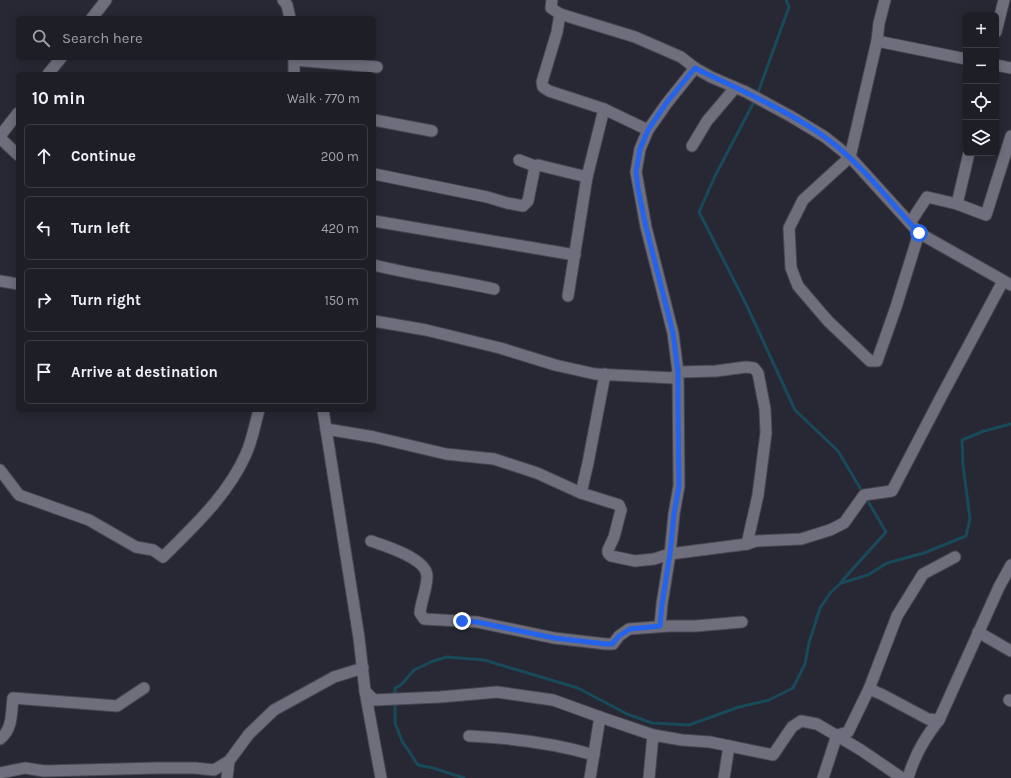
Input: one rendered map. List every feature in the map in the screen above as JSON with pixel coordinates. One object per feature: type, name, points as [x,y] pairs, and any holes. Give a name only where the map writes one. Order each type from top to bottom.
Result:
[{"type":"street","points":[[94,16],[106,0]]},
{"type":"street","points":[[283,0],[287,5],[290,16]]},
{"type":"street","points":[[326,429],[374,437],[446,454],[494,459],[537,473],[581,493],[616,504],[621,507],[621,510],[614,537],[608,550],[608,554],[611,556],[635,561],[654,560],[670,554],[747,544],[756,541],[800,539],[830,530],[844,523],[864,495],[892,491],[941,397],[1007,283],[919,233],[850,157],[825,137],[746,92],[695,68],[681,57],[635,38],[560,14],[551,8],[552,0]]},
{"type":"street","points":[[885,0],[850,157],[803,200],[789,228],[791,268],[798,286],[828,321],[870,361],[877,360],[896,307],[919,233]]},
{"type":"street","points":[[999,20],[1004,0]]},
{"type":"street","points":[[560,14],[558,32],[542,82],[543,88],[604,108],[648,130]]},
{"type":"street","points":[[877,41],[963,58]]},
{"type":"street","points":[[50,72],[59,60]]},
{"type":"street","points":[[294,60],[294,72]]},
{"type":"street","points":[[304,60],[377,67]]},
{"type":"street","points":[[999,66],[1011,68]]},
{"type":"street","points":[[660,626],[679,486],[678,372],[673,333],[658,279],[638,189],[636,172],[640,149],[648,130],[667,102],[695,68]]},
{"type":"street","points":[[692,146],[707,121],[735,88]]},
{"type":"street","points":[[568,296],[587,177],[604,108]]},
{"type":"street","points":[[16,116],[0,137],[16,153]]},
{"type":"street","points":[[376,120],[432,131]]},
{"type":"street","points":[[910,223],[927,197],[957,204],[986,215],[1011,136]]},
{"type":"street","points":[[957,204],[968,156]]},
{"type":"street","points":[[519,160],[535,166],[538,165],[587,177]]},
{"type":"street","points":[[376,174],[487,197],[523,206],[528,201],[535,166]]},
{"type":"street","points":[[376,220],[575,255]]},
{"type":"street","points":[[376,266],[404,273],[453,280],[494,289]]},
{"type":"street","points":[[0,281],[16,284]]},
{"type":"street","points":[[376,321],[426,330],[500,348],[555,365],[595,374],[674,378],[678,372]]},
{"type":"street","points":[[678,372],[751,367],[757,370],[765,409],[766,433],[758,495],[747,544]]},
{"type":"street","points":[[581,493],[605,374]]},
{"type":"street","points":[[0,470],[19,495],[89,520],[136,547],[153,550],[163,557],[196,525],[227,488],[246,454],[258,412]]},
{"type":"street","points":[[322,412],[358,631],[365,691],[382,778]]},
{"type":"street","points":[[372,541],[396,549],[424,566],[427,575],[420,613],[424,619],[477,622],[554,638],[606,644],[612,644],[619,636],[630,629],[742,622]]},
{"type":"street","points":[[837,735],[848,732],[869,689],[897,616],[923,574],[955,557]]},
{"type":"street","points":[[908,778],[926,737],[939,720],[978,632],[1011,565]]},
{"type":"street","points":[[978,632],[1011,651]]},
{"type":"street","points":[[0,773],[25,768],[44,771],[157,768],[195,768],[214,770],[229,762],[249,734],[274,710],[334,677],[363,668]]},
{"type":"street","points":[[0,738],[9,730],[12,698],[117,706],[144,688]]},
{"type":"street","points":[[869,689],[928,719],[939,720]]},
{"type":"street","points":[[365,691],[374,700],[440,697],[497,692],[553,700],[653,735],[682,740],[710,742],[773,755],[792,727],[801,721],[817,724],[837,735],[902,778]]},
{"type":"street","points":[[590,778],[600,717]]},
{"type":"street","points":[[649,778],[653,735]]},
{"type":"street","points":[[823,778],[837,735]]},
{"type":"street","points":[[469,736],[539,743],[570,748],[594,756]]},
{"type":"street","points":[[724,778],[729,746]]},
{"type":"street","points":[[227,778],[229,762]]},
{"type":"waterway","points":[[786,0],[789,7],[756,98],[715,176],[699,212],[746,304],[795,410],[838,451],[863,493]]},
{"type":"waterway","points":[[464,778],[418,765],[402,741],[395,723],[395,688],[401,685],[414,670],[433,661],[447,657],[484,660],[578,688],[627,714],[652,723],[689,725],[739,707],[769,700],[793,688],[805,664],[809,643],[820,608],[831,592],[841,583],[868,575],[887,563],[924,553],[966,536],[970,519],[963,465],[962,440],[984,431],[1011,424]]},
{"type":"waterway","points":[[841,582],[886,532],[866,498]]},
{"type":"route","points":[[462,621],[477,622],[532,632],[554,638],[606,644],[612,644],[622,633],[630,629],[660,626],[679,486],[678,372],[673,333],[658,279],[646,227],[636,172],[640,149],[648,130],[667,102],[695,68],[711,77],[746,92],[825,137],[850,157],[919,233]]}]
